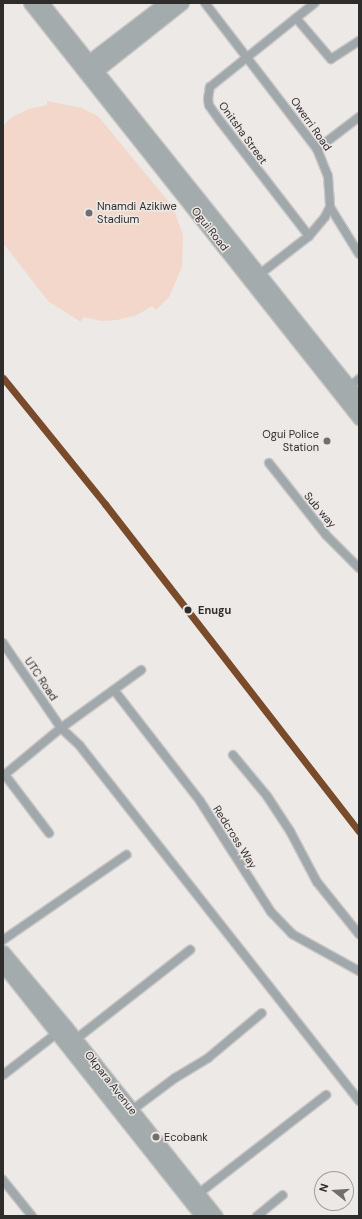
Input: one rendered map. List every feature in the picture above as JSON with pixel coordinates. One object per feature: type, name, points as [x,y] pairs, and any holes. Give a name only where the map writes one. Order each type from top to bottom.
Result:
[{"type":"main road","name":"Ogui Road","points":[[30,3],[89,69],[254,278],[359,399]]},
{"type":"main road","name":"Ogui Road","points":[[42,3],[78,49],[89,69],[106,83],[254,278]]},
{"type":"main road","points":[[106,83],[110,53],[165,3]]},
{"type":"main road","points":[[89,69],[182,3]]},
{"type":"main road","points":[[78,49],[93,53],[110,53]]},
{"type":"main road","name":"Ogui Road","points":[[349,387],[359,418]]},
{"type":"main road","name":"Okpara Avenue","points":[[3,952],[201,1212],[216,1216]]},
{"type":"main road","name":"Okpara Avenue","points":[[3,965],[62,1030],[76,1039],[104,1084],[132,1110],[198,1194],[201,1212]]},
{"type":"street","name":"Owerri Road","points":[[205,3],[318,149],[328,176],[330,207]]},
{"type":"street","name":"Onitsha Street","points":[[309,236],[209,105],[210,87],[315,3]]},
{"type":"street","points":[[296,18],[330,59],[359,41]]},
{"type":"street","points":[[318,149],[359,117]]},
{"type":"street","points":[[254,278],[309,236],[330,207],[359,254]]},
{"type":"street","name":"Sub way","points":[[269,463],[326,535],[359,568]]},
{"type":"street","name":"UTC Road","points":[[3,643],[61,728],[72,737],[89,758],[359,1101]]},
{"type":"street","points":[[49,833],[4,775],[61,728],[141,670]]},
{"type":"street","name":"Redcross Way","points":[[114,690],[200,801],[271,912],[292,934],[359,971]]},
{"type":"street","points":[[233,755],[278,814],[317,882],[359,934]]},
{"type":"street","points":[[3,940],[126,855]]},
{"type":"street","points":[[76,1039],[190,950]]},
{"type":"street","points":[[132,1110],[175,1078],[208,1058],[262,1013]]},
{"type":"street","points":[[3,1075],[62,1030]]},
{"type":"street","points":[[198,1194],[326,1095]]},
{"type":"street","points":[[3,1180],[32,1216]]},
{"type":"street","points":[[257,1216],[283,1196]]},
{"type":"shaded area","name":"Nnamdi Azikiwe Stadium","points":[[47,101],[82,108],[98,116],[173,207],[183,235],[182,267],[169,297],[156,310],[152,306],[137,315],[117,320],[101,321],[83,317],[81,322],[48,301],[3,243],[3,126],[12,117],[29,109],[47,105]]},
{"type":"transit line","points":[[3,378],[105,504],[359,831]]},
{"type":"place","name":"Nnamdi Azikiwe Stadium","points":[[89,213]]},
{"type":"place","name":"Ogui Police Station","points":[[327,441]]},
{"type":"place","name":"Enugu","points":[[188,610]]},
{"type":"place","name":"Ecobank","points":[[156,1137]]}]
